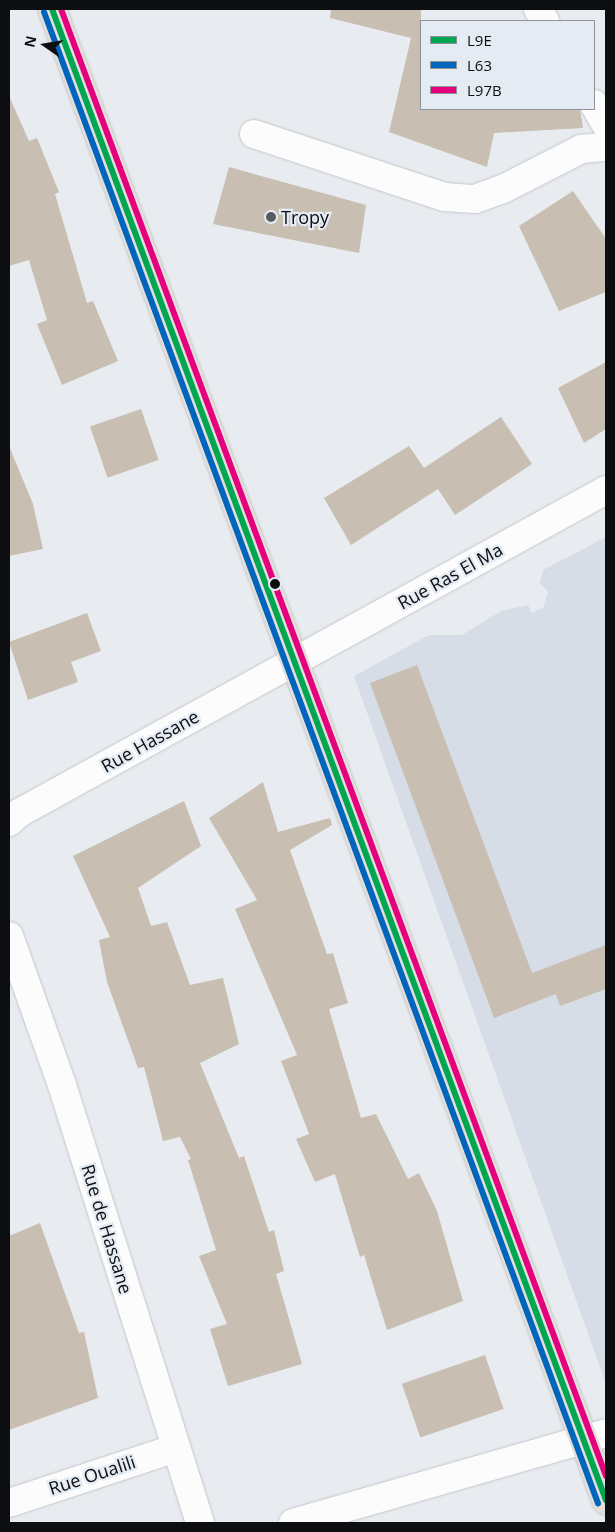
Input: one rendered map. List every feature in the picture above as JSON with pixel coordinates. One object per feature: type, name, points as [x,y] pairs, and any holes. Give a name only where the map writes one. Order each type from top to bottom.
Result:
[{"type":"main road","points":[[52,9],[293,662],[595,1436],[606,1500]]},
{"type":"street","points":[[538,9],[544,20]]},
{"type":"street","points":[[595,106],[606,125]]},
{"type":"street","points":[[254,134],[445,197],[475,199],[503,189],[581,149],[606,147]]},
{"type":"street","name":"Rue Ras El Ma","points":[[293,662],[606,490]]},
{"type":"street","name":"Rue Hassane","points":[[9,822],[19,813],[293,662]]},
{"type":"street","name":"Rue de Hassane","points":[[9,936],[62,1084],[200,1523]]},
{"type":"street","points":[[294,1523],[595,1436]]},
{"type":"street","name":"Rue Oualili","points":[[9,1502],[176,1448]]},
{"type":"shaded area","points":[[606,537],[606,1384],[354,676],[429,635],[462,635],[501,611],[528,605],[532,613],[543,608],[548,592],[540,583],[543,570]]},
{"type":"building","points":[[331,9],[421,9],[420,110],[580,110],[583,128],[494,133],[487,167],[389,132],[411,38],[330,18]]},
{"type":"building","points":[[9,96],[29,141],[37,138],[59,192],[55,194],[87,303],[93,301],[118,361],[62,385],[37,324],[47,320],[29,260],[9,266]]},
{"type":"building","points":[[229,167],[366,205],[359,253],[213,224]]},
{"type":"building","points":[[573,191],[606,239],[606,292],[559,311],[519,226]]},
{"type":"building","points":[[606,362],[606,429],[584,443],[558,388]]},
{"type":"building","points":[[141,409],[159,460],[108,478],[90,427]]},
{"type":"building","points":[[501,417],[532,464],[455,515],[438,489],[351,545],[324,498],[409,446],[424,468]]},
{"type":"building","points":[[9,446],[33,504],[43,549],[9,556]]},
{"type":"building","points":[[87,613],[101,651],[71,662],[78,682],[28,700],[9,642]]},
{"type":"building","points":[[417,665],[532,973],[606,945],[606,989],[560,1006],[556,994],[494,1018],[370,683]]},
{"type":"building","points":[[263,782],[278,832],[330,818],[332,825],[290,850],[327,954],[333,953],[348,1003],[329,1009],[361,1118],[376,1114],[408,1179],[419,1173],[437,1211],[463,1301],[387,1330],[364,1255],[360,1257],[335,1174],[315,1182],[296,1139],[309,1134],[281,1061],[297,1055],[235,909],[257,900],[209,818]]},
{"type":"building","points":[[184,801],[201,846],[138,888],[151,926],[167,922],[190,985],[223,978],[239,1044],[200,1063],[239,1158],[244,1156],[269,1232],[274,1230],[284,1271],[276,1274],[302,1364],[228,1386],[210,1329],[227,1324],[199,1256],[216,1250],[188,1160],[191,1159],[180,1137],[163,1141],[144,1067],[138,1068],[107,982],[99,940],[110,937],[73,856]]},
{"type":"building","points":[[40,1223],[79,1333],[84,1332],[98,1398],[9,1430],[9,1236]]},
{"type":"building","points":[[485,1355],[504,1409],[420,1438],[402,1384]]},
{"type":"transit line","name":"L9E","points":[[52,9],[606,1500]]},
{"type":"transit line","name":"L97B","points":[[61,9],[606,1476]]},
{"type":"transit line","name":"L63","points":[[44,12],[598,1503]]},
{"type":"place","name":"Tropy","points":[[271,217]]}]
